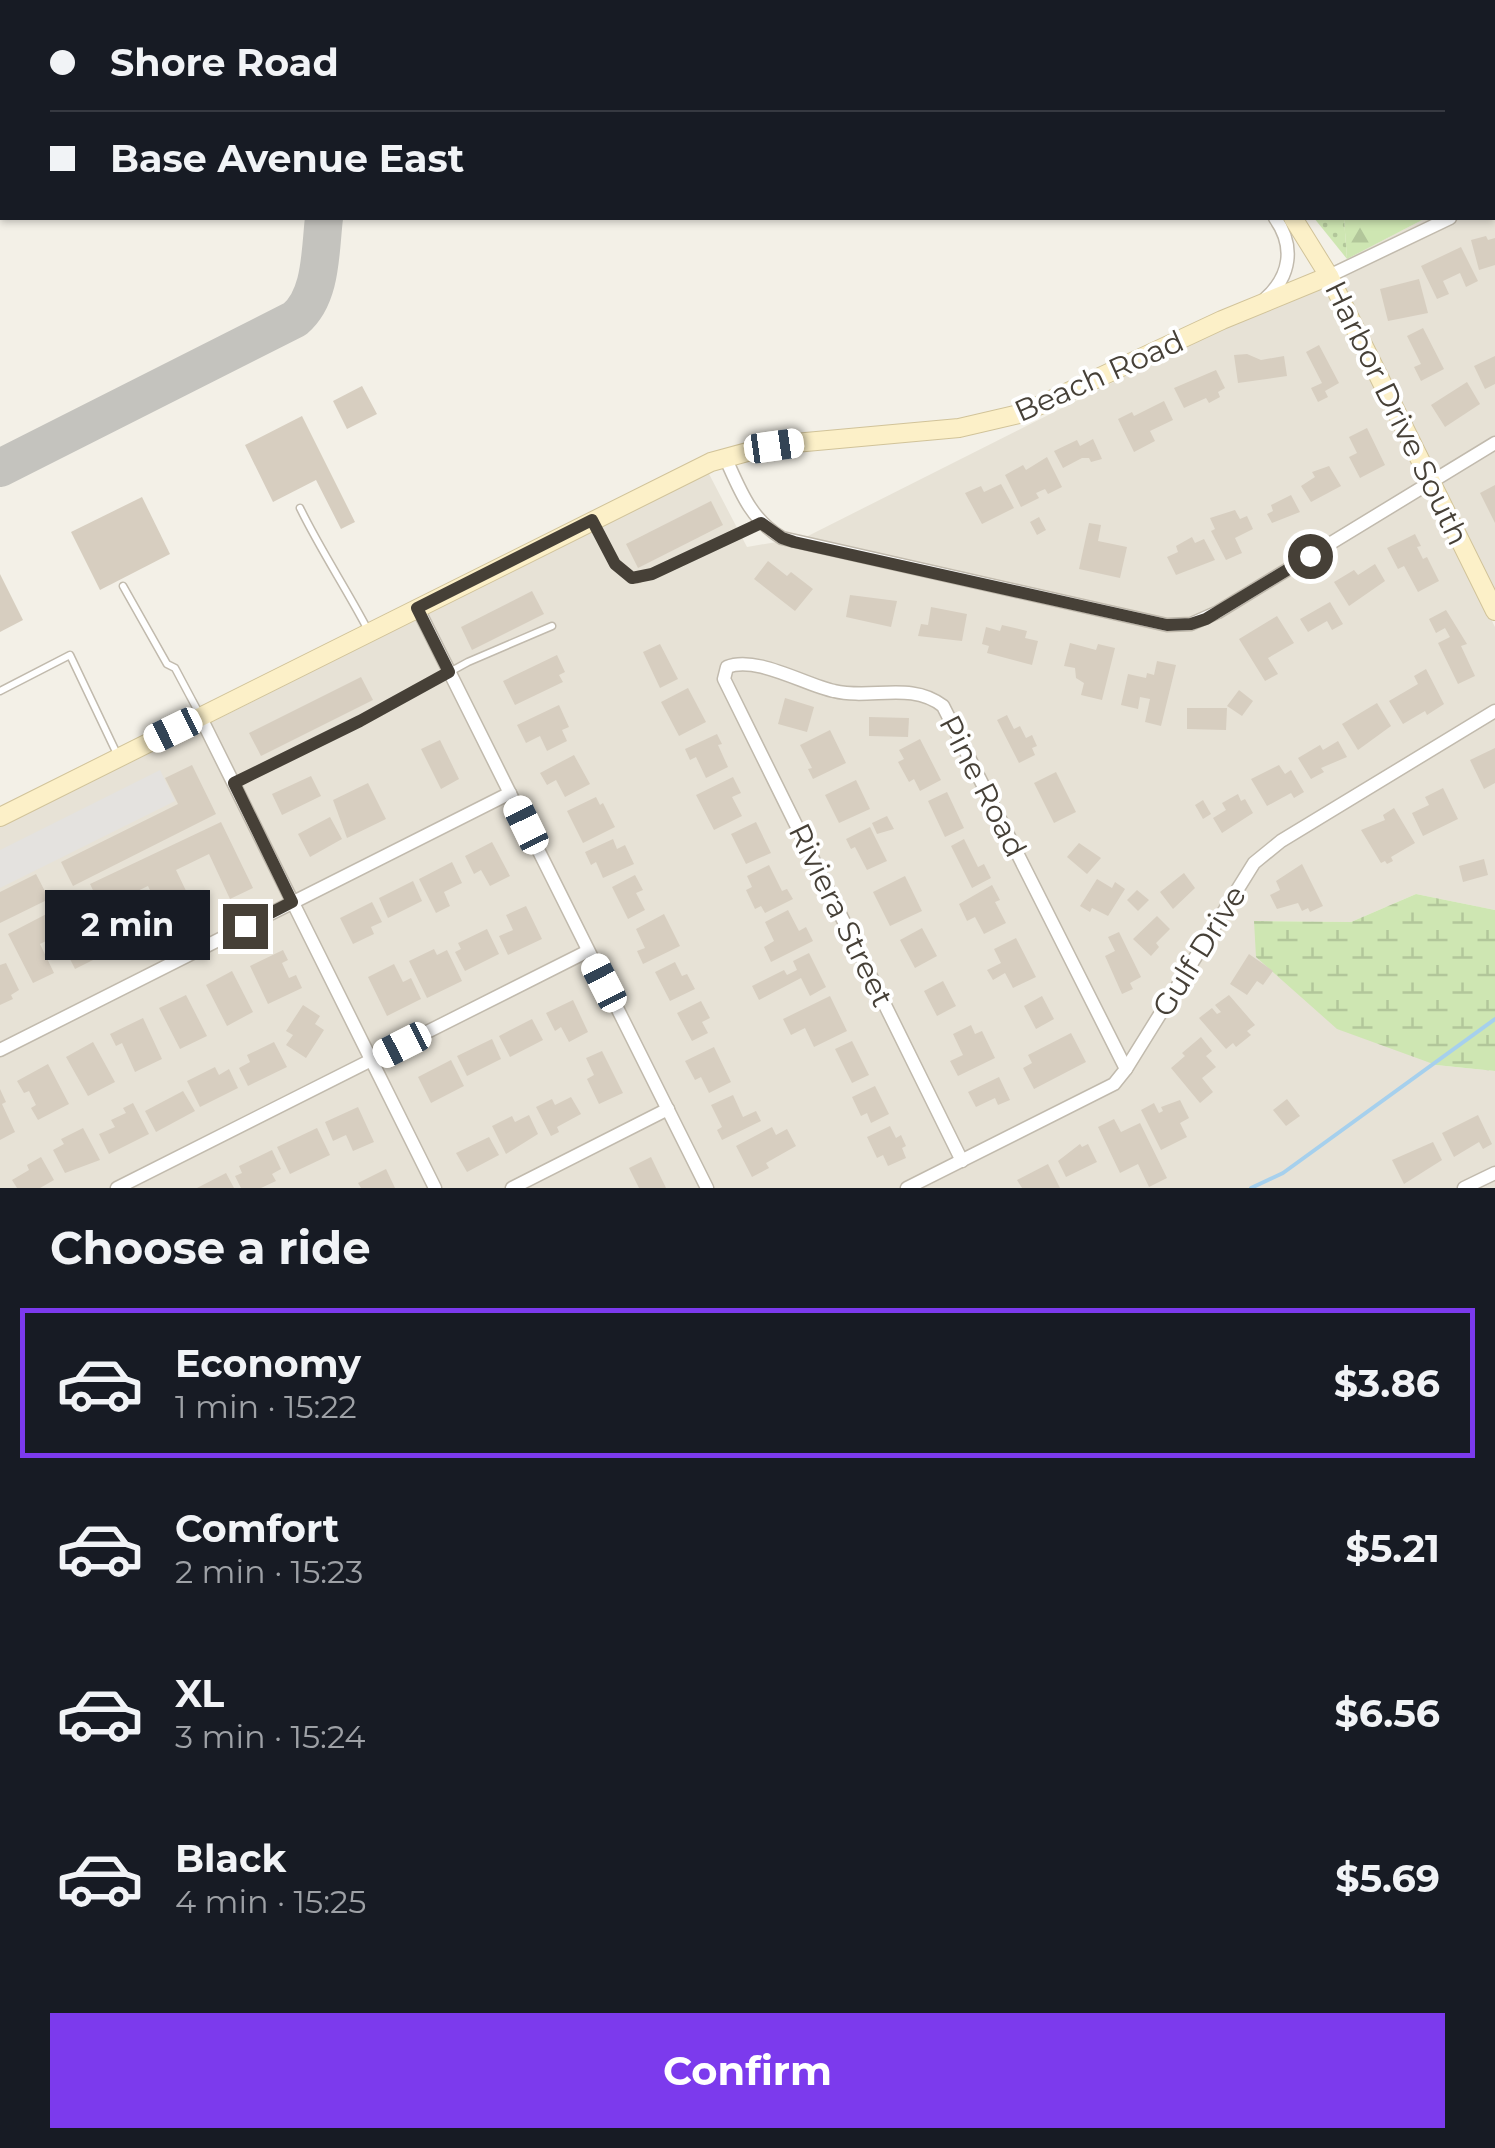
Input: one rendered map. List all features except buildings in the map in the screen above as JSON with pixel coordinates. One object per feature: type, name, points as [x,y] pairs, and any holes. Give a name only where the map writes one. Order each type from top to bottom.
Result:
[{"type":"street","points":[[1258,305],[1282,281],[1288,261],[1286,235],[1276,220]]},
{"type":"street","name":"Harbor Drive South","points":[[1294,220],[1329,276],[1495,611]]},
{"type":"street","name":"Beach Road","points":[[0,816],[726,457],[795,442],[959,428],[1008,418],[1056,400],[1446,220]]},
{"type":"street","points":[[726,457],[750,511],[782,538],[1180,625],[1218,612],[1495,443]]},
{"type":"street","points":[[417,608],[707,1188]]},
{"type":"street","name":"Pine Road","points":[[725,669],[747,663],[845,694],[919,692],[943,706],[1126,1070]]},
{"type":"street","name":"Riviera Street","points":[[725,669],[724,679],[962,1161]]},
{"type":"street","name":"Gulf Drive","points":[[907,1188],[1106,1089],[1126,1070],[1254,863],[1281,841],[1495,711]]},
{"type":"street","points":[[200,716],[434,1188]]},
{"type":"street","points":[[0,1050],[510,793]]},
{"type":"street","points":[[116,1188],[588,952]]},
{"type":"street","points":[[512,1188],[668,1110]]},
{"type":"street","points":[[1464,1188],[1495,1173]]},
{"type":"lane","points":[[300,508],[326,562],[344,584],[369,632]]},
{"type":"lane","points":[[592,520],[615,564],[624,575],[638,579],[761,523]]},
{"type":"lane","points":[[123,586],[167,664],[176,668],[200,716]]},
{"type":"lane","points":[[234,783],[449,672],[552,626]]},
{"type":"lane","points":[[0,691],[70,656],[119,757]]},
{"type":"shaded area","points":[[1422,220],[1495,220],[1495,595],[1333,266]]},
{"type":"shaded area","points":[[1326,286],[1495,627],[1495,910],[1416,894],[1351,922],[1254,921],[1436,1065],[1495,1071],[1495,1188],[0,1188],[0,826],[708,472],[747,547],[806,537],[1191,343]]},
{"type":"shaded area","points":[[160,770],[175,801],[0,888],[0,850]]},
{"type":"green space","points":[[1316,220],[1344,220],[1347,259]]},
{"type":"green space","points":[[1344,220],[1422,220],[1347,259]]},
{"type":"green space","points":[[1416,894],[1495,910],[1495,1071],[1436,1065],[1337,1029],[1256,957],[1254,921],[1351,922]]},
{"type":"waterway","points":[[1251,1188],[1283,1173],[1495,1019]]},
{"type":"taxiway","points":[[0,468],[295,319],[315,286],[324,220]]},
{"type":"route","points":[[245,926],[292,902],[234,783],[449,672],[417,608],[592,520],[615,564],[632,578],[652,574],[761,523],[794,542],[1167,625],[1206,619],[1310,556]]}]
